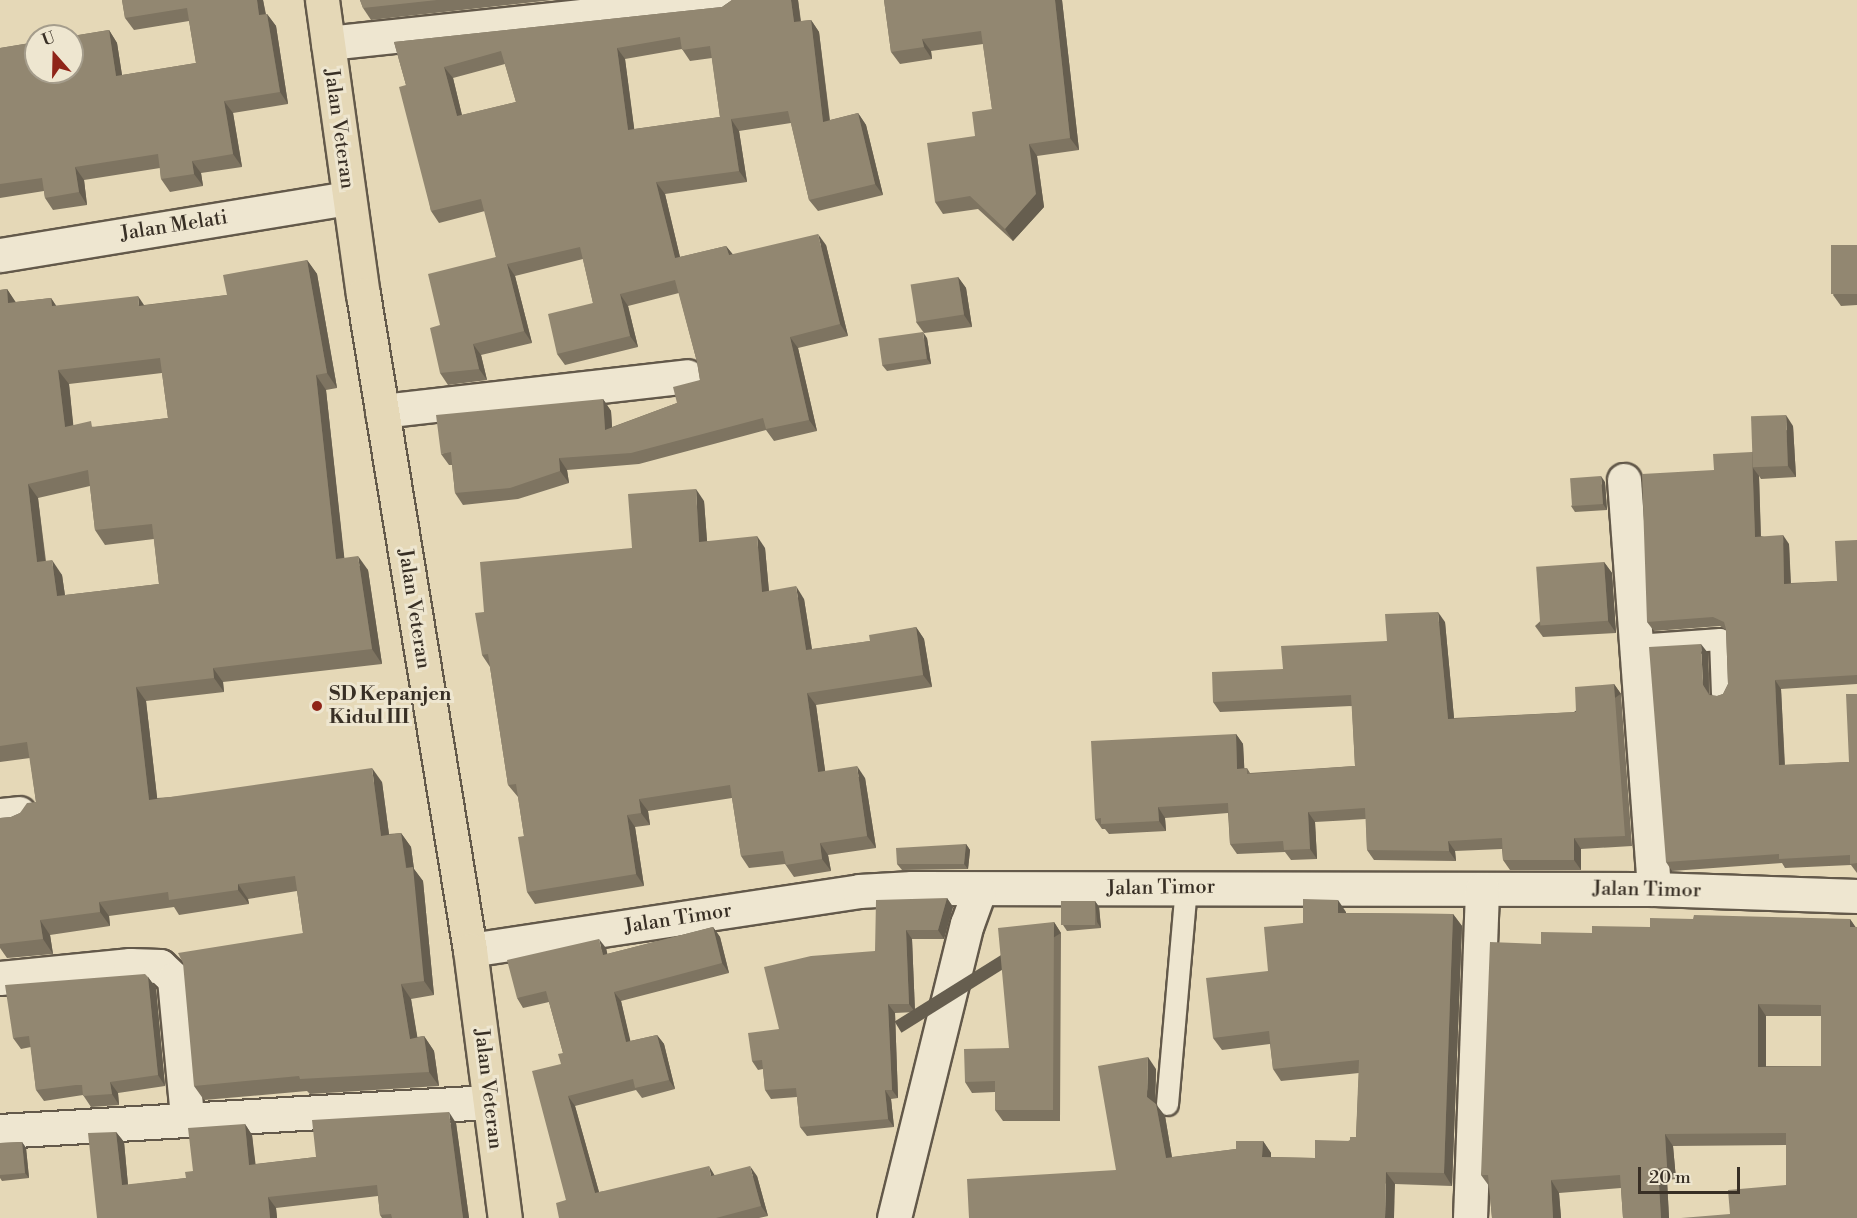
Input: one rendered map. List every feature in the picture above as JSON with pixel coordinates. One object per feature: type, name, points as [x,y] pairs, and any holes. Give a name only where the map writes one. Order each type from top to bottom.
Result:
[{"type":"main road","name":"Jalan Veteran","points":[[322,0],[348,198],[470,950],[505,1218]]},
{"type":"street","points":[[328,43],[728,0]]},
{"type":"street","name":"Jalan Melati","points":[[0,255],[348,198]]},
{"type":"street","points":[[382,411],[687,376]]},
{"type":"street","points":[[1624,480],[1654,889]]},
{"type":"street","name":"Jalan Timor","points":[[470,950],[859,891],[912,888],[973,891],[1186,887],[1654,889],[1857,896]]},
{"type":"street","points":[[1470,1218],[1482,889]]},
{"type":"street","points":[[894,1218],[967,924],[973,891]]},
{"type":"street","points":[[0,978],[130,964],[160,966],[174,979],[187,1117]]},
{"type":"street","points":[[0,1131],[187,1117],[489,1102]]},
{"type":"lane","points":[[1636,645],[1719,639],[1722,693]]},
{"type":"lane","points":[[1167,1104],[1186,887]]},
{"type":"building","points":[[122,0],[257,0],[259,15],[267,14],[280,92],[224,101],[233,154],[192,161],[194,174],[161,179],[158,154],[75,167],[79,192],[45,198],[42,178],[0,184],[0,48],[24,44],[24,84],[84,84],[84,34],[109,30],[116,76],[196,63],[187,8],[125,18]]},
{"type":"building","points":[[360,0],[437,0],[363,8]]},
{"type":"building","points":[[732,0],[791,0],[794,22],[811,20],[823,122],[858,113],[875,184],[809,200],[788,111],[731,119],[739,171],[656,182],[675,258],[726,246],[729,255],[818,234],[840,324],[790,337],[809,420],[766,429],[763,418],[631,453],[559,458],[560,471],[510,488],[455,493],[451,452],[441,454],[436,415],[603,399],[605,430],[677,403],[673,387],[700,380],[675,280],[620,294],[630,336],[557,354],[548,314],[593,303],[580,247],[507,264],[524,331],[473,344],[479,369],[440,373],[430,328],[440,325],[428,274],[496,257],[481,199],[431,211],[399,87],[406,85],[394,42],[722,7]],"holes":[[[680,37],[682,50],[710,46],[720,117],[628,130],[617,48]],[[501,51],[516,102],[457,116],[444,67]]]},
{"type":"building","points":[[884,0],[1055,0],[1070,138],[1029,144],[1036,194],[1005,229],[970,196],[935,202],[927,143],[975,136],[972,112],[992,109],[981,31],[922,39],[924,47],[891,52]]},
{"type":"building","points":[[1831,245],[1857,245],[1857,294],[1831,294]]},
{"type":"building","points":[[307,260],[327,373],[316,375],[336,559],[358,556],[372,649],[213,668],[214,678],[136,687],[149,800],[372,768],[381,836],[401,833],[406,868],[413,867],[424,981],[401,984],[410,1039],[424,1036],[429,1072],[300,1079],[299,1076],[194,1086],[183,963],[178,953],[303,933],[295,876],[238,884],[238,890],[169,900],[168,892],[99,902],[100,912],[40,920],[43,939],[0,944],[0,818],[20,813],[27,803],[36,802],[27,742],[0,746],[0,290],[7,289],[8,303],[51,298],[52,306],[138,296],[139,306],[227,295],[223,275]],"holes":[[[160,358],[168,418],[92,427],[91,421],[65,427],[58,370]],[[88,470],[95,530],[152,524],[159,584],[57,596],[52,560],[37,562],[28,484]]]},
{"type":"building","points":[[958,277],[964,315],[917,322],[911,285]]},
{"type":"building","points":[[923,332],[927,359],[882,365],[878,338]]},
{"type":"building","points":[[1786,415],[1788,466],[1753,467],[1751,416]]},
{"type":"building","points":[[1752,452],[1755,537],[1783,535],[1784,584],[1837,581],[1835,541],[1857,540],[1857,675],[1775,680],[1779,765],[1849,762],[1846,694],[1857,694],[1857,863],[1850,864],[1850,855],[1779,859],[1779,854],[1666,862],[1649,647],[1701,644],[1703,685],[1709,695],[1717,696],[1723,694],[1728,684],[1726,629],[1724,622],[1713,617],[1647,622],[1642,474],[1714,470],[1713,454]]},
{"type":"building","points":[[1601,476],[1603,504],[1572,506],[1570,478]]},
{"type":"building","points":[[696,489],[699,542],[757,536],[762,592],[796,586],[806,650],[870,641],[869,635],[916,627],[923,675],[807,693],[818,772],[857,766],[867,836],[820,843],[822,859],[786,865],[783,851],[741,856],[730,785],[639,799],[641,813],[627,815],[636,874],[527,892],[518,837],[524,836],[516,784],[508,785],[488,654],[482,655],[475,613],[484,612],[480,562],[632,548],[628,494]]},
{"type":"building","points":[[1604,562],[1608,621],[1540,626],[1536,567]]},
{"type":"building","points":[[1438,612],[1448,719],[1576,712],[1575,687],[1614,684],[1625,836],[1574,838],[1574,860],[1503,860],[1502,838],[1448,841],[1449,851],[1367,850],[1365,808],[1308,812],[1310,849],[1284,850],[1283,841],[1230,844],[1228,803],[1158,807],[1159,821],[1101,824],[1101,818],[1095,819],[1091,741],[1236,734],[1237,769],[1247,768],[1247,774],[1355,766],[1351,695],[1213,702],[1212,672],[1283,669],[1281,646],[1387,641],[1385,614]]},
{"type":"building","points":[[966,844],[964,864],[897,864],[896,848]]},
{"type":"building","points":[[947,898],[938,930],[906,930],[909,1004],[888,1004],[892,1090],[885,1090],[888,1119],[800,1127],[796,1088],[765,1090],[762,1060],[752,1061],[748,1033],[779,1029],[764,967],[811,956],[875,951],[876,900]]},
{"type":"building","points":[[1303,899],[1338,900],[1338,913],[1453,914],[1444,1173],[1386,1172],[1385,1218],[969,1218],[967,1179],[1116,1170],[1098,1066],[1148,1057],[1147,1097],[1156,1104],[1166,1158],[1236,1149],[1236,1141],[1263,1141],[1262,1157],[1315,1158],[1315,1140],[1350,1141],[1350,1137],[1356,1137],[1359,1060],[1273,1069],[1269,1031],[1213,1038],[1206,978],[1268,971],[1264,927],[1303,923]]},
{"type":"building","points":[[1061,901],[1095,901],[1095,925],[1061,925]]},
{"type":"building","points":[[1694,915],[1850,919],[1850,927],[1857,927],[1857,1218],[1681,1218],[1730,1214],[1728,1190],[1786,1185],[1786,1133],[1665,1134],[1667,1167],[1658,1168],[1661,1218],[1623,1218],[1620,1175],[1551,1180],[1553,1218],[1492,1218],[1488,1175],[1481,1175],[1490,942],[1541,944],[1541,932],[1592,933],[1592,926],[1650,927],[1650,918],[1693,919]],"holes":[[[1758,1004],[1821,1005],[1821,1066],[1758,1067]]]},
{"type":"building","points":[[1054,922],[1053,1110],[995,1110],[995,1081],[965,1082],[964,1049],[1009,1048],[998,928]]},
{"type":"building","points":[[713,927],[722,963],[614,992],[626,1042],[657,1035],[669,1080],[635,1088],[633,1079],[568,1096],[595,1193],[709,1166],[711,1176],[750,1166],[761,1206],[716,1218],[559,1218],[556,1203],[566,1200],[532,1071],[561,1064],[558,1054],[563,1053],[546,991],[517,998],[507,960],[599,939],[603,955]]},
{"type":"building","points":[[145,974],[148,977],[158,1075],[110,1082],[112,1094],[83,1096],[82,1085],[36,1090],[29,1036],[13,1038],[5,985]]},
{"type":"building","points":[[449,1112],[463,1218],[392,1218],[391,1214],[380,1215],[377,1185],[268,1197],[270,1218],[97,1218],[88,1133],[116,1132],[122,1185],[186,1178],[185,1172],[193,1171],[188,1128],[245,1124],[249,1165],[316,1157],[312,1120]]},
{"type":"building","points":[[22,1142],[25,1173],[0,1175],[0,1143]]},
{"type":"place","name":"SD Kepanjen Kidul III","points":[[317,706]]}]
